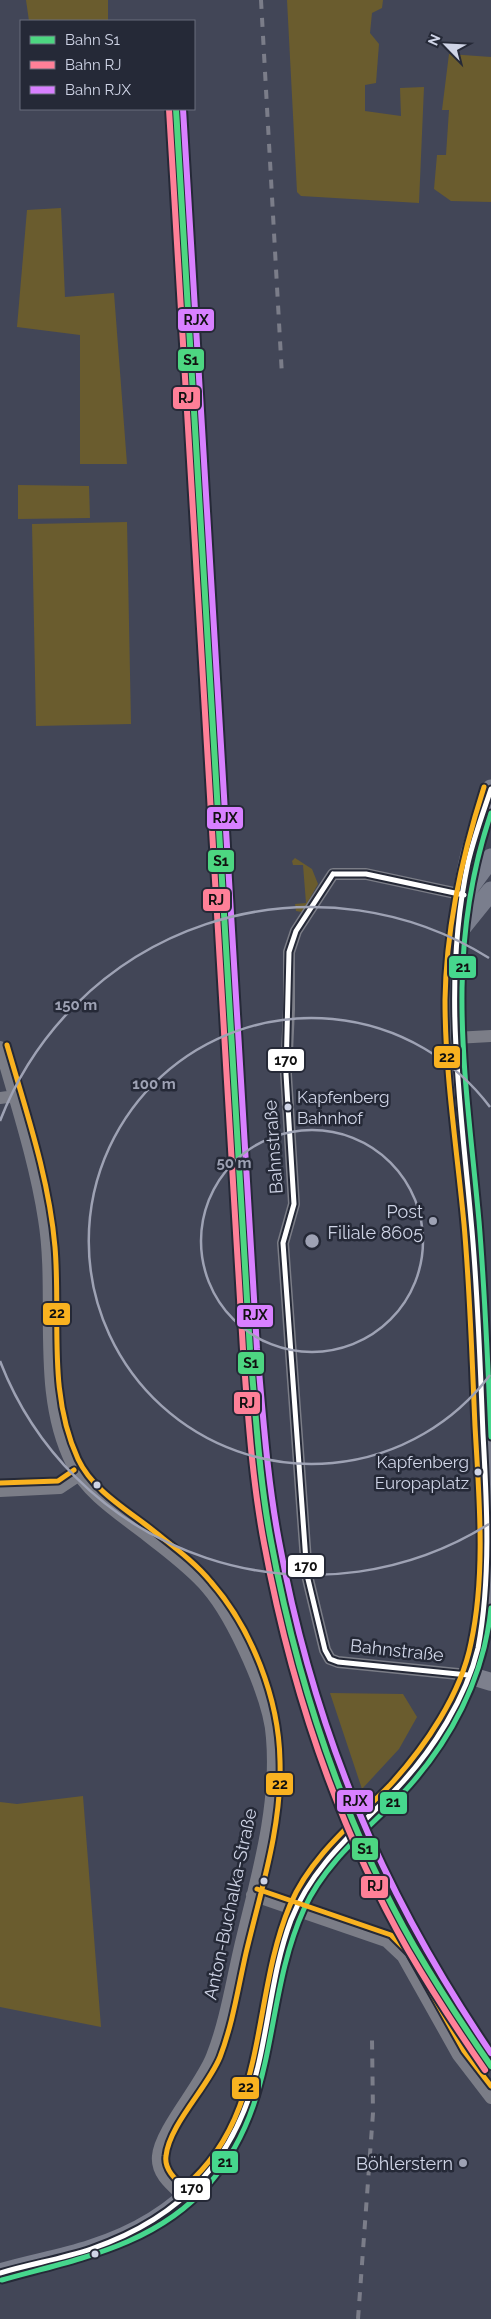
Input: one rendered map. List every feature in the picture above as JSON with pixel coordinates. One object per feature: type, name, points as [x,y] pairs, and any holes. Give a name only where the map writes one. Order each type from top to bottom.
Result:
[{"type":"main road","points":[[0,2273],[92,2249],[130,2234],[163,2214],[216,2167],[243,2120],[256,2079],[285,1939],[298,1904],[315,1874],[333,1850],[401,1784],[424,1756],[440,1733],[468,1675],[479,1647],[485,1603],[487,1541],[471,1222],[462,1145],[454,1038],[454,968],[457,933],[469,858],[491,789]]},
{"type":"main road","points":[[464,895],[491,858]]},
{"type":"main road","points":[[457,933],[491,891]]},
{"type":"street","name":"Bahnstraße","points":[[464,895],[366,874],[333,874],[296,931],[291,943],[288,964],[289,1008],[286,1074],[294,1204],[283,1243],[307,1575],[325,1650],[330,1659],[338,1662],[468,1675]]},
{"type":"street","points":[[454,1038],[491,1036]]},
{"type":"street","name":"Anton-Buchalka-Straße","points":[[0,1047],[15,1096],[44,1219],[50,1377],[54,1408],[64,1445],[78,1476],[97,1496],[190,1570],[210,1591],[228,1620],[255,1677],[267,1707],[272,1737],[269,1812],[219,2037],[203,2076],[161,2143],[157,2158],[159,2169],[164,2178],[184,2197]]},
{"type":"street","points":[[0,1098],[15,1096]]},
{"type":"street","points":[[0,1491],[60,1488],[78,1476]]},
{"type":"street","points":[[468,1675],[491,1682]]},
{"type":"street","points":[[252,1895],[386,1941],[403,1958],[458,2056],[491,2098]]},
{"type":"shaded area","points":[[26,0],[108,0],[108,20],[29,20]]},
{"type":"shaded area","points":[[287,0],[383,0],[382,8],[372,13],[370,33],[379,44],[376,83],[365,85],[365,111],[401,116],[400,88],[424,87],[419,203],[301,196],[297,192]]},
{"type":"shaded area","points":[[449,54],[491,57],[491,202],[451,201],[434,189],[437,155],[446,155],[449,110],[442,110]]},
{"type":"shaded area","points":[[61,208],[65,297],[114,293],[127,464],[80,464],[80,335],[17,327],[27,210]]},
{"type":"shaded area","points":[[18,485],[89,486],[90,518],[18,519]]},
{"type":"shaded area","points":[[127,522],[131,724],[36,726],[32,524]]},
{"type":"shaded area","points":[[295,858],[312,869],[318,884],[302,912],[296,911],[295,904],[306,903],[303,865],[293,865],[292,861]]},
{"type":"shaded area","points":[[330,1693],[403,1694],[417,1717],[399,1749],[362,1789]]},
{"type":"shaded area","points":[[83,1796],[101,2027],[0,2007],[0,1802],[17,1804]]},
{"type":"railway","points":[[261,0],[282,376]]},
{"type":"railway","points":[[358,2319],[373,2113],[372,2039]]},
{"type":"rail line","name":"RJ","points":[[169,110],[243,1350],[256,1495],[264,1543],[287,1648],[302,1701],[338,1803],[382,1902],[408,1950],[445,2011],[485,2070]]},
{"type":"rail line","name":"S1","points":[[176,110],[250,1350],[258,1446],[267,1517],[294,1646],[309,1698],[344,1800],[365,1850],[414,1946],[451,2007],[491,2066]]},
{"type":"rail line","name":"RJX","points":[[183,110],[257,1349],[271,1493],[294,1611],[312,1679],[333,1744],[357,1808],[385,1871],[417,1932],[452,1993],[491,2053]]},
{"type":"transit line","name":"22","points":[[7,1045],[36,1145],[48,1196],[55,1247],[57,1355],[62,1408],[68,1434],[78,1459],[84,1470],[100,1489],[190,1560],[226,1601],[251,1643],[269,1690],[275,1713],[280,1761],[278,1810],[264,1882],[235,2005],[220,2057],[207,2081],[181,2119],[169,2144],[166,2156],[168,2169],[184,2187],[212,2158],[231,2126],[245,2091],[277,1941],[290,1905],[299,1887],[321,1855],[390,1785],[428,1737],[440,1719],[459,1681],[471,1643],[479,1590],[479,1507],[468,1274],[449,1084],[445,1000],[448,946],[452,919],[462,865],[484,787]]},
{"type":"transit line","name":"170","points":[[0,2273],[80,2253],[124,2236],[154,2220],[179,2201],[202,2179],[221,2154],[237,2127],[250,2096],[263,2044],[280,1954],[300,1900],[324,1864],[424,1757],[457,1704],[473,1667],[478,1648],[485,1595],[487,1514],[477,1300],[458,1086],[455,997],[460,908],[468,863],[491,789]]},
{"type":"transit line","name":"21","points":[[491,813],[476,865],[467,916],[462,1016],[464,1066],[483,1275],[491,1437]]},
{"type":"transit line","name":"170","points":[[333,874],[296,931],[289,952],[286,1074],[294,1204],[283,1243],[307,1575],[325,1650],[330,1659],[338,1662],[468,1675]]},
{"type":"transit line","name":"170","points":[[333,874],[366,874],[464,895]]},
{"type":"transit line","name":"22","points":[[0,1483],[58,1481],[74,1470]]},
{"type":"transit line","name":"21","points":[[2,2280],[86,2257],[140,2236],[188,2205],[209,2184],[232,2152],[248,2119],[260,2085],[282,1980],[291,1944],[304,1909],[323,1876],[335,1861],[402,1794],[435,1753],[449,1731],[462,1708],[481,1659],[491,1608]]},
{"type":"transit line","name":"22","points":[[257,1889],[391,1935],[409,1953],[464,2051],[491,2086]]},
{"type":"place","name":"Kapfenberg Bahnhof","points":[[288,1107]]},
{"type":"place","name":"Post Filiale 8605","points":[[433,1221]]},
{"type":"place","name":"Kapfenberg Europaplatz","points":[[478,1472]]},
{"type":"place","name":"Böhlerstern","points":[[463,2163]]}]
